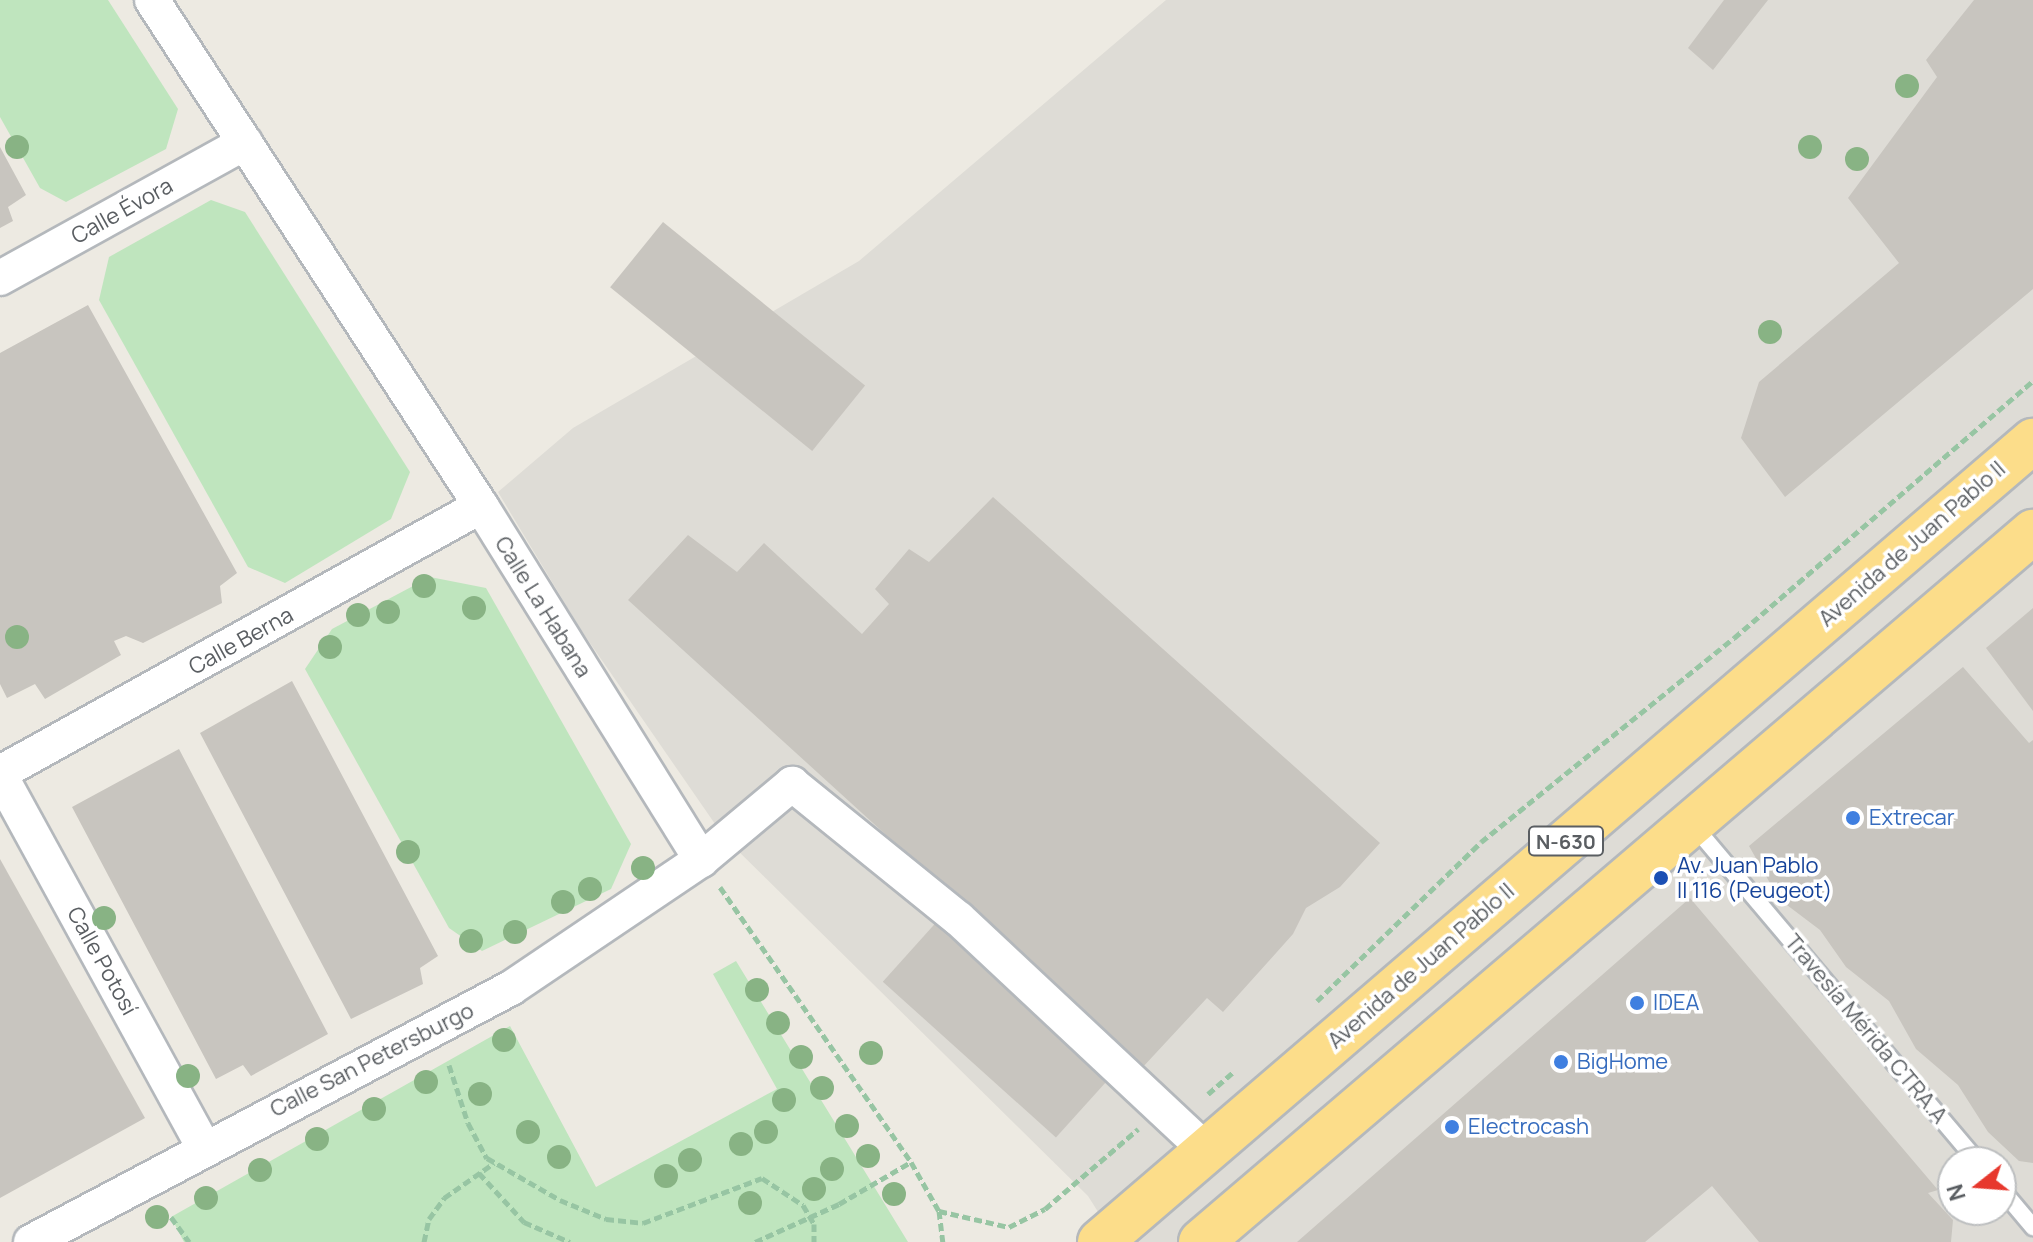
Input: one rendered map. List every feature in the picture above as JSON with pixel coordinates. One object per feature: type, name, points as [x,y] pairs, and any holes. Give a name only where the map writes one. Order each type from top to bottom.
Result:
[{"type":"highway","name":"Avenida de Juan Pablo II","points":[[1100,1242],[1193,1139],[2033,441]]},
{"type":"highway","name":"N-630","points":[[1201,1242],[2033,532]]},
{"type":"street","name":"Calle La Habana","points":[[152,0],[481,506],[701,860]]},
{"type":"street","name":"Calle Évora","points":[[0,278],[245,143]]},
{"type":"street","name":"Calle Berna","points":[[0,774],[481,506]]},
{"type":"street","name":"Calle Potosí","points":[[0,774],[204,1147]]},
{"type":"street","name":"Calle San Petersburgo","points":[[31,1242],[204,1147],[511,988],[701,860],[792,784],[959,919],[1193,1139]]},
{"type":"lane","name":"Travesía Mérida CTRA.A","points":[[1692,823],[1965,1146]]},
{"type":"lane","points":[[2017,1208],[2033,1227]]},
{"type":"path","points":[[1310,1009],[1481,842],[1734,638],[2033,381]]},
{"type":"path","points":[[701,860],[911,1162],[939,1211],[943,1242]]},
{"type":"path","points":[[449,1065],[468,1123],[494,1163],[560,1200],[626,1223],[660,1218],[726,1188],[762,1178],[782,1188],[808,1214],[814,1224],[814,1242]]},
{"type":"path","points":[[939,1211],[1009,1227],[1045,1209],[1141,1126],[1193,1139],[1239,1067]]},
{"type":"path","points":[[755,1242],[808,1214],[839,1204],[911,1162]]},
{"type":"path","points":[[416,1242],[424,1240],[444,1198],[494,1163]]},
{"type":"path","points":[[479,1173],[524,1222],[570,1242]]},
{"type":"path","points":[[171,1217],[189,1242]]},
{"type":"shaded area","points":[[1166,0],[2033,0],[2033,1242],[1117,1242],[1088,1196],[724,837],[581,630],[498,492],[573,428],[859,261]]},
{"type":"green space","points":[[0,0],[108,0],[178,109],[166,149],[66,202],[40,188],[0,117]]},
{"type":"green space","points":[[211,200],[245,212],[410,472],[391,519],[285,583],[248,567],[99,300],[109,257]]},
{"type":"green space","points":[[430,577],[486,588],[631,844],[611,889],[482,951],[449,928],[305,669],[332,629]]},
{"type":"green space","points":[[736,961],[908,1242],[184,1242],[171,1217],[510,1026],[596,1187],[777,1089],[713,974]]},
{"type":"building","points":[[1724,0],[1768,0],[1713,70],[1688,48]]},
{"type":"building","points":[[1974,0],[2033,0],[2033,289],[1785,497],[1741,438],[1759,382],[1899,263],[1848,198],[1937,77],[1926,60]]},
{"type":"building","points":[[0,147],[26,195],[8,207],[13,221],[0,228]]},
{"type":"building","points":[[663,222],[865,386],[812,451],[610,287]]},
{"type":"building","points":[[88,305],[237,573],[220,586],[222,603],[143,643],[126,636],[114,641],[121,655],[45,699],[35,684],[7,698],[0,684],[0,353]]},
{"type":"building","points":[[993,497],[1380,843],[1340,887],[1306,908],[1293,934],[1223,1012],[1207,998],[1142,1068],[628,600],[688,535],[737,572],[764,543],[862,634],[889,604],[875,589],[909,549],[929,562]]},
{"type":"building","points":[[2033,608],[2033,711],[1986,648]]},
{"type":"building","points":[[1963,667],[2029,743],[2033,740],[2033,1163],[2019,1161],[2017,1146],[2003,1146],[1988,1132],[1958,1085],[1916,1049],[1889,1001],[1846,967],[1820,930],[1779,899],[1749,846]]},
{"type":"building","points":[[292,681],[438,956],[420,968],[423,984],[351,1019],[200,733]]},
{"type":"building","points":[[179,749],[328,1034],[251,1076],[243,1065],[216,1079],[72,807]]},
{"type":"building","points":[[0,859],[145,1118],[0,1198]]},
{"type":"building","points":[[1690,898],[1937,1189],[1928,1193],[1937,1203],[1937,1226],[1952,1226],[1951,1242],[1759,1242],[1712,1186],[1645,1242],[1297,1242]]},
{"type":"building","points":[[941,917],[1114,1073],[1056,1138],[883,982]]},
{"type":"place","name":"Extrecar","points":[[1853,818]]},
{"type":"place","name":"Av. Juan Pablo II 116 (Peugeot)","points":[[1661,878]]},
{"type":"place","name":"IDEA","points":[[1637,1003]]},
{"type":"place","name":"BigHome","points":[[1561,1062]]},
{"type":"place","name":"Electrocash","points":[[1452,1127]]}]
